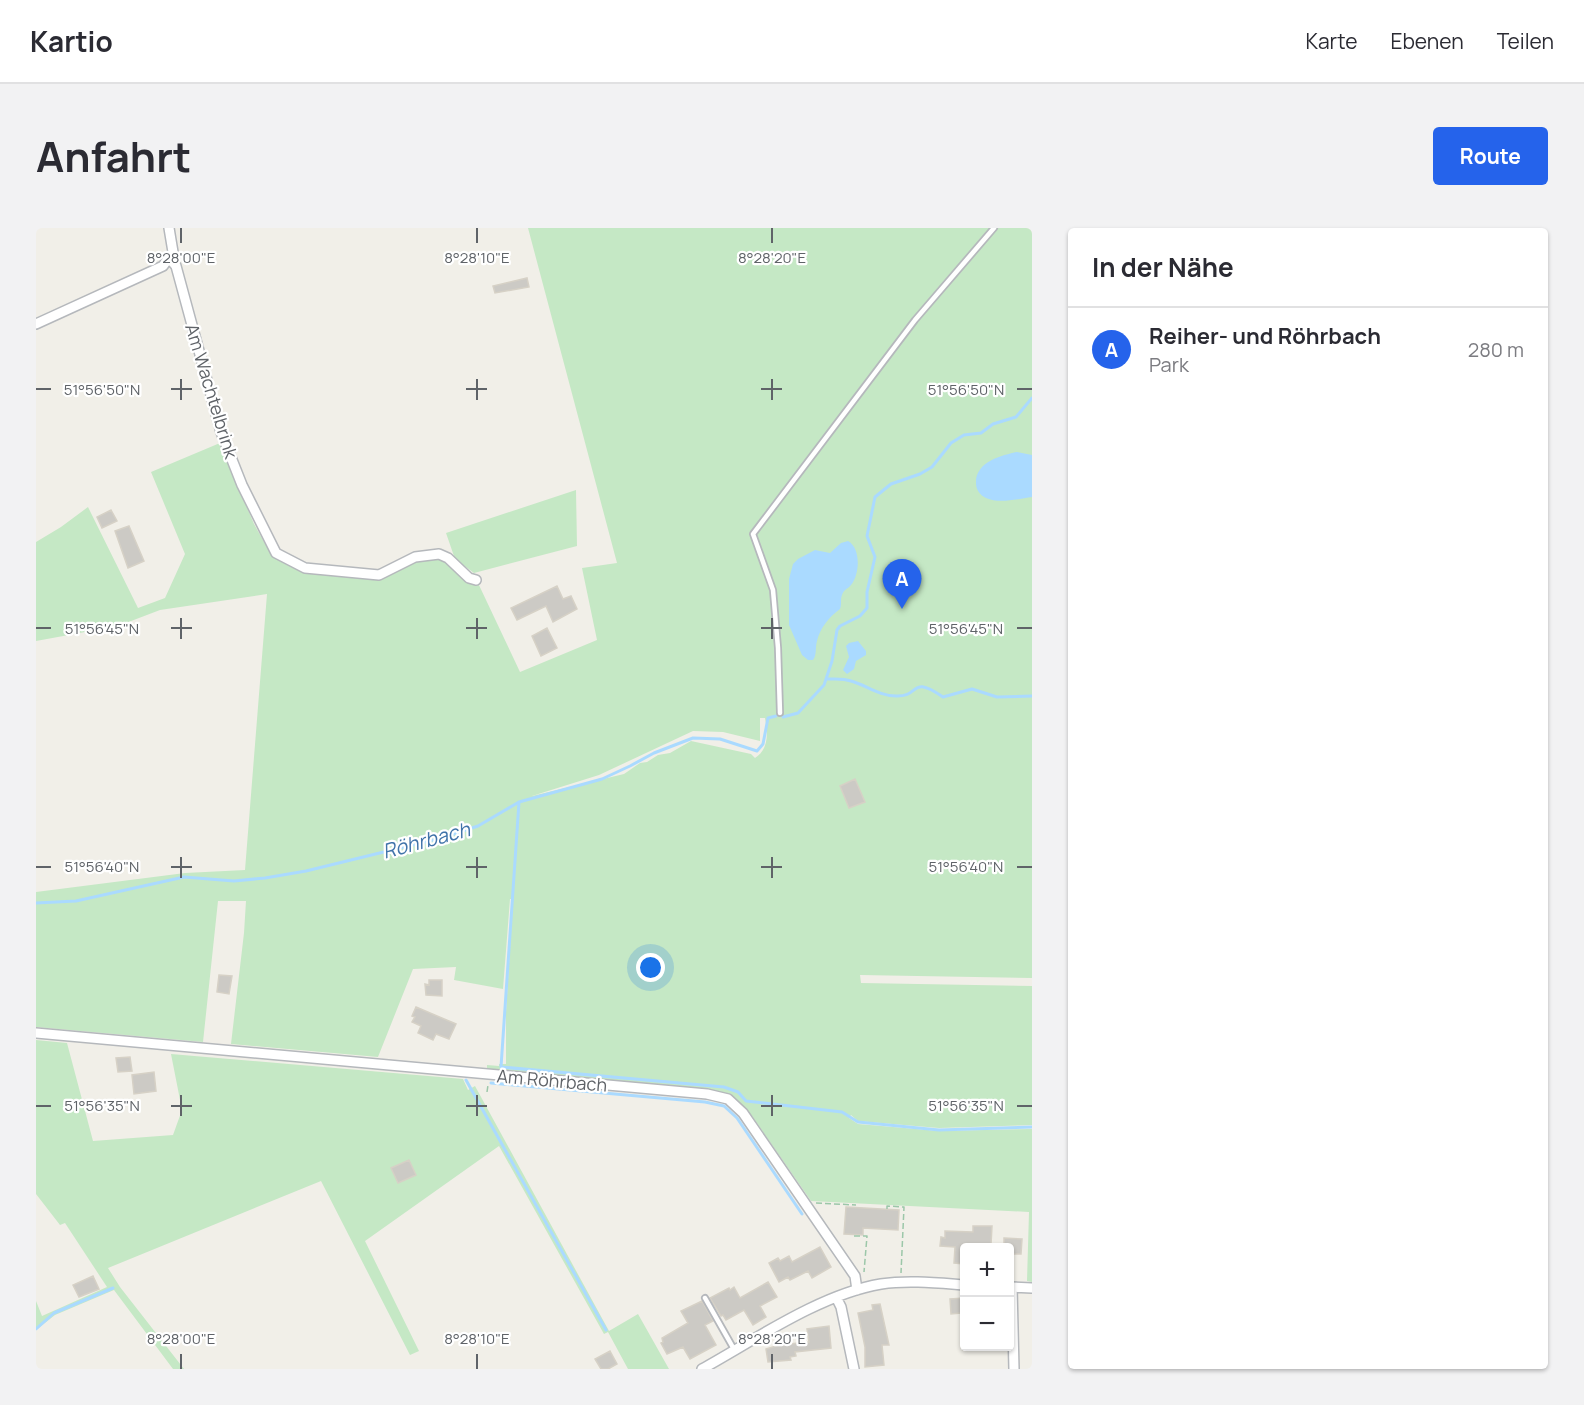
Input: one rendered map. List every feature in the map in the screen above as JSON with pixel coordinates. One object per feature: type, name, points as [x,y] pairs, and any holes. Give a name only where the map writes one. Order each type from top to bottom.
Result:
[{"type":"street","points":[[36,324],[163,266],[170,259],[173,245],[168,228]]},
{"type":"street","name":"Am Wachtelbrink","points":[[170,259],[177,266],[221,432],[242,485],[276,553],[305,568],[379,575],[416,557],[439,554],[448,558],[469,578],[476,580]]},
{"type":"street","name":"Am Röhrbach","points":[[36,1033],[707,1094],[728,1099],[743,1113],[855,1276],[857,1290]]},
{"type":"street","points":[[702,1369],[808,1310],[857,1290],[900,1283],[960,1285]]},
{"type":"street","points":[[1014,1287],[1032,1288]]},
{"type":"street","points":[[1011,1297],[1014,1369]]},
{"type":"street","points":[[836,1298],[841,1307],[854,1369]]},
{"type":"lane","points":[[780,714],[773,590],[753,534],[908,329],[994,228]]},
{"type":"lane","points":[[705,1298],[735,1351]]},
{"type":"path","points":[[808,1208],[815,1203],[856,1205]]},
{"type":"path","points":[[887,1209],[887,1206],[904,1207],[900,1283]]},
{"type":"path","points":[[854,1236],[867,1236],[865,1272],[855,1276]]},
{"type":"green space","points":[[528,228],[1032,228],[1032,978],[860,975],[861,983],[1032,986],[1032,1125],[939,1128],[858,1121],[851,1115],[849,1118],[858,1124],[939,1131],[1032,1129],[1032,1282],[1027,1281],[1029,1212],[811,1201],[752,1116],[730,1095],[709,1089],[487,1070],[487,1065],[506,1064],[506,1012],[513,899],[510,899],[503,989],[454,980],[456,967],[413,969],[378,1057],[231,1044],[246,901],[218,901],[203,1042],[36,1027],[36,892],[185,873],[245,870],[267,594],[160,610],[118,626],[36,641],[36,542],[88,507],[138,608],[165,598],[185,554],[151,472],[220,443],[254,524],[272,556],[304,571],[380,579],[416,561],[438,557],[448,560],[478,583],[520,672],[597,640],[582,568],[617,563]],"holes":[[[760,718],[765,718],[767,735],[765,745],[755,758],[751,754],[691,741],[670,753],[658,755],[647,762],[640,763],[624,774],[532,796],[599,775],[693,731],[723,732],[760,741]]]},
{"type":"green space","points":[[576,490],[577,546],[474,573],[455,559],[446,533]]},
{"type":"green space","points":[[36,1040],[67,1043],[93,1141],[173,1135],[182,1110],[171,1054],[463,1079],[468,1090],[475,1086],[609,1331],[638,1314],[669,1369],[628,1369],[608,1332],[604,1334],[499,1146],[365,1241],[419,1351],[410,1355],[321,1181],[108,1268],[120,1287],[184,1369],[173,1369],[114,1290],[55,1315],[36,1330],[36,1301],[42,1316],[107,1287],[65,1223],[60,1225],[36,1194]]},
{"type":"water","points":[[1017,452],[1032,455],[1032,497],[1003,501],[986,498],[976,486],[980,470],[990,461]]},
{"type":"water","points":[[848,541],[857,555],[858,562],[854,580],[843,593],[840,609],[820,632],[813,660],[808,660],[802,655],[789,625],[789,579],[793,564],[815,550],[830,553],[841,543]]},
{"type":"water","points":[[858,641],[866,651],[866,655],[856,661],[854,669],[847,674],[843,670],[849,657],[846,646]]},
{"type":"building","points":[[527,278],[529,287],[495,293],[493,286]]},
{"type":"building","points":[[111,510],[117,521],[102,528],[97,517]]},
{"type":"building","points":[[129,526],[144,561],[128,568],[115,531]]},
{"type":"building","points":[[557,586],[563,599],[571,596],[577,609],[553,622],[546,606],[517,620],[511,608]]},
{"type":"building","points":[[547,628],[557,648],[541,656],[532,636]]},
{"type":"building","points":[[855,779],[865,802],[849,808],[840,786]]},
{"type":"building","points":[[219,975],[232,976],[229,994],[217,992]]},
{"type":"building","points":[[429,980],[442,980],[442,996],[426,995],[425,984],[429,985]]},
{"type":"building","points":[[416,1007],[456,1024],[449,1039],[436,1034],[433,1040],[418,1033],[421,1026],[412,1022]]},
{"type":"building","points":[[130,1057],[132,1071],[118,1072],[116,1058]]},
{"type":"building","points":[[154,1072],[156,1091],[134,1094],[132,1075]]},
{"type":"building","points":[[409,1160],[416,1175],[398,1183],[391,1168]]},
{"type":"building","points":[[846,1207],[899,1210],[898,1230],[863,1228],[863,1235],[844,1234]]},
{"type":"building","points":[[973,1226],[992,1226],[991,1243],[960,1243],[960,1264],[954,1263],[955,1247],[940,1246],[941,1237],[945,1238],[945,1231],[973,1232]]},
{"type":"building","points":[[1004,1238],[1022,1239],[1021,1254],[1014,1254],[1014,1243],[1004,1243]]},
{"type":"building","points":[[820,1247],[831,1267],[812,1278],[808,1271],[790,1280],[788,1277],[779,1282],[769,1263],[789,1256],[792,1262]]},
{"type":"building","points":[[93,1276],[99,1289],[79,1297],[73,1285]]},
{"type":"building","points":[[768,1282],[777,1297],[760,1306],[766,1317],[753,1325],[744,1310],[726,1320],[710,1298],[734,1287],[740,1298]]},
{"type":"building","points":[[960,1298],[960,1313],[951,1314],[950,1299]]},
{"type":"building","points":[[702,1301],[713,1321],[705,1325],[716,1345],[690,1359],[683,1347],[667,1354],[661,1343],[662,1338],[688,1323],[681,1311]]},
{"type":"building","points":[[880,1304],[889,1345],[882,1345],[884,1365],[865,1367],[865,1347],[858,1313],[873,1310],[872,1305]]},
{"type":"building","points":[[829,1326],[831,1348],[795,1352],[796,1356],[790,1357],[791,1360],[768,1362],[766,1349],[776,1346],[776,1343],[809,1342],[807,1329]]},
{"type":"building","points":[[610,1351],[617,1364],[608,1369],[601,1369],[595,1359]]},
{"type":"waterway","name":"Röhrbach","points":[[783,717],[798,713],[824,685],[832,661],[837,630],[840,626],[860,616],[867,608],[867,592],[875,557],[867,536],[875,497],[891,484],[920,474],[932,467],[951,443],[964,435],[981,433],[993,424],[1016,417],[1032,398]]},
{"type":"waterway","points":[[827,679],[848,680],[890,696],[904,695],[920,687],[932,690],[943,697],[972,689],[997,697],[1032,696]]},
{"type":"waterway","name":"Röhrbach","points":[[36,903],[76,901],[184,877],[234,881],[265,878],[306,871],[441,838],[478,826],[519,802],[602,779],[654,753],[693,738],[720,739],[757,751],[763,744],[768,718],[776,716]]},
{"type":"waterway","points":[[519,802],[501,1067],[724,1087],[738,1092],[746,1101],[842,1112],[858,1122],[939,1130],[1032,1127]]},
{"type":"waterway","points":[[466,1080],[606,1330]]},
{"type":"waterway","points":[[491,1083],[705,1102],[724,1106],[737,1118],[802,1214]]},
{"type":"waterway","points":[[36,1329],[54,1313],[113,1288]]},
{"type":"place","name":"Reiher- und Röhrbach","points":[[902,609]]}]
